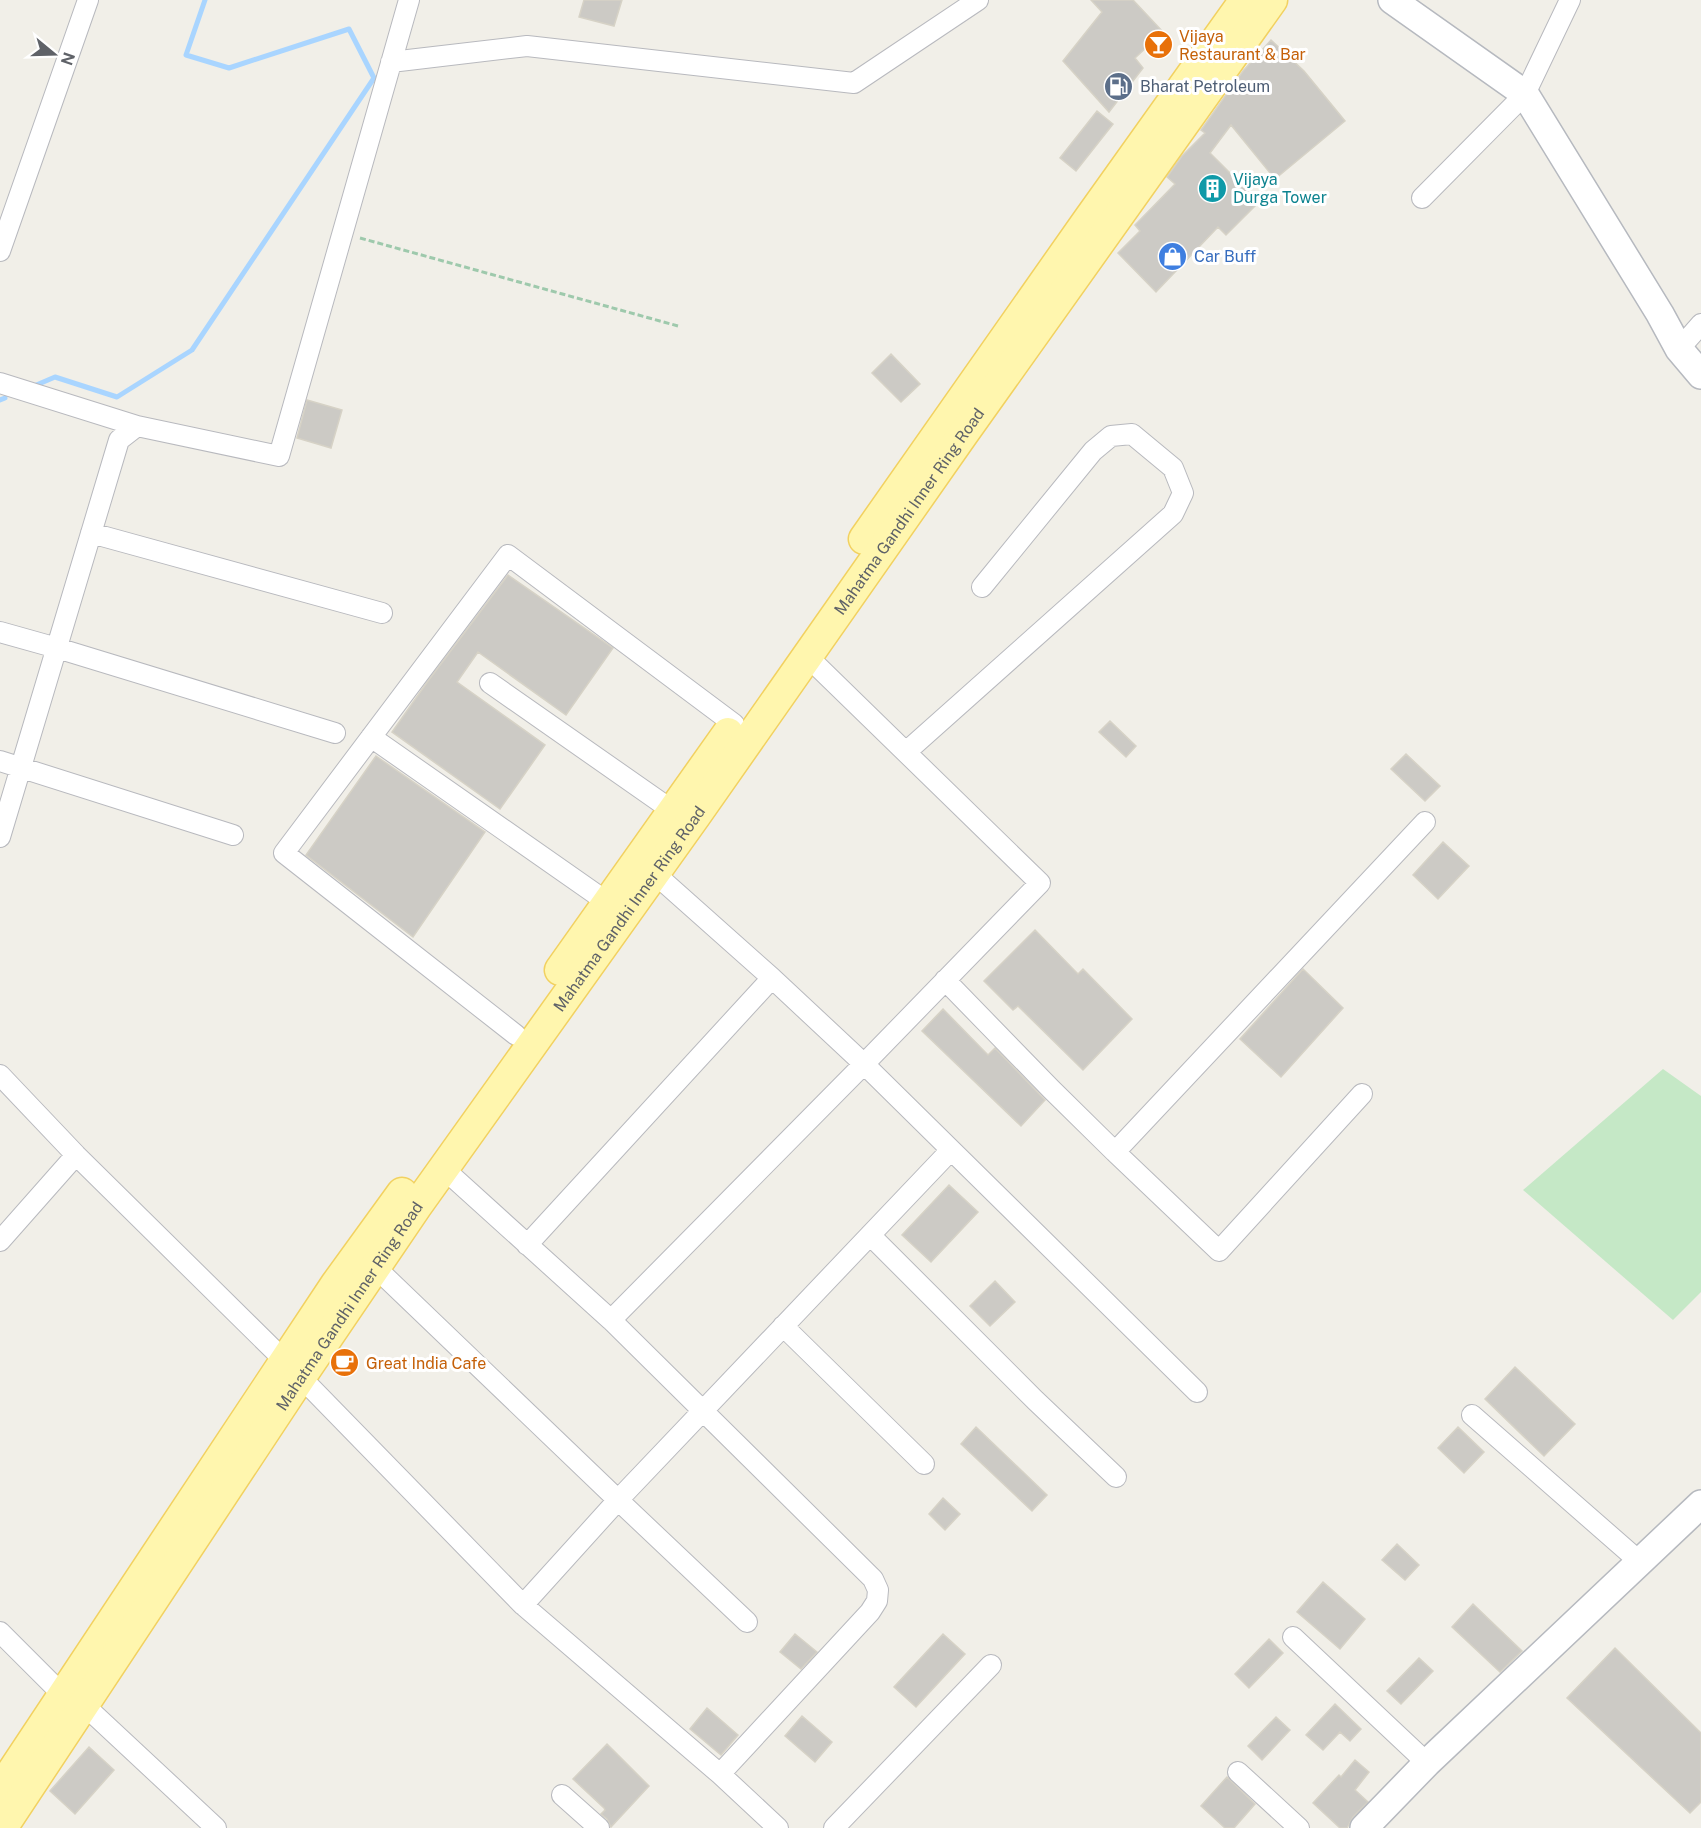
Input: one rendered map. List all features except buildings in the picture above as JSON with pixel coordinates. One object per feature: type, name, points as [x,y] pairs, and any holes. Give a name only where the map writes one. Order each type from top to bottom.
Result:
[{"type":"main road","name":"Mahatma Gandhi Inner Ring Road","points":[[292,1370],[336,1284],[516,1035],[1074,239],[1245,0]]},
{"type":"main road","name":"Mahatma Gandhi Inner Ring Road","points":[[2,1828],[73,1700],[292,1370],[375,1267],[1272,0]]},
{"type":"main road","points":[[1392,0],[1525,94],[1660,314],[1679,349],[1701,375]]},
{"type":"main road","points":[[1364,1828],[1426,1762],[1701,1504]]},
{"type":"main road","name":"Mahatma Gandhi Inner Ring Road","points":[[0,1790],[73,1700]]},
{"type":"street","points":[[0,250],[88,0]]},
{"type":"street","points":[[0,383],[137,426],[279,456],[409,0]]},
{"type":"street","points":[[391,62],[527,46],[854,83],[978,0]]},
{"type":"street","points":[[1422,198],[1525,94],[1570,0]]},
{"type":"street","points":[[1679,349],[1701,324]]},
{"type":"street","points":[[0,837],[119,440],[137,426]]},
{"type":"street","points":[[906,752],[1173,514],[1183,493],[1173,468],[1132,434],[1111,436],[1093,451],[982,587]]},
{"type":"street","points":[[91,533],[382,613]]},
{"type":"street","points":[[516,1035],[284,853],[508,555],[734,724]]},
{"type":"street","points":[[0,632],[335,733]]},
{"type":"street","points":[[611,1320],[1040,883],[807,656]]},
{"type":"street","points":[[490,683],[673,810]]},
{"type":"street","points":[[371,738],[608,902]]},
{"type":"street","points":[[0,761],[233,835]]},
{"type":"street","points":[[1115,1152],[1425,822]]},
{"type":"street","points":[[654,873],[864,1064],[1197,1392]]},
{"type":"street","points":[[527,1245],[772,978]]},
{"type":"street","points":[[945,980],[1050,1089],[1219,1251],[1362,1094]]},
{"type":"street","points":[[0,1075],[76,1155],[523,1605],[720,1774],[777,1828]]},
{"type":"street","points":[[523,1605],[618,1500],[951,1150]]},
{"type":"street","points":[[0,1241],[76,1155]]},
{"type":"street","points":[[444,1169],[611,1320],[873,1579],[878,1590],[878,1602],[720,1774]]},
{"type":"street","points":[[870,1235],[1035,1400],[1116,1477]]},
{"type":"street","points":[[375,1267],[747,1622]]},
{"type":"street","points":[[783,1326],[924,1464]]},
{"type":"street","points":[[1472,1415],[1640,1562]]},
{"type":"street","points":[[0,1632],[216,1828]]},
{"type":"street","points":[[1293,1637],[1426,1762]]},
{"type":"street","points":[[834,1828],[991,1665]]},
{"type":"street","points":[[1238,1772],[1299,1828]]},
{"type":"street","points":[[562,1795],[599,1828]]},
{"type":"path","points":[[344,234],[678,326]]},
{"type":"green space","points":[[1663,1069],[1701,1096],[1701,1292],[1673,1320],[1523,1190]]},
{"type":"waterway","points":[[34,386],[55,377],[117,397],[192,350],[374,78],[349,29],[229,68],[186,55],[205,0]]},
{"type":"waterway","points":[[0,400],[5,398]]},
{"type":"place","name":"Vijaya Restaurant & Bar","points":[[1158,45]]},
{"type":"place","name":"Bharat Petroleum","points":[[1119,86]]},
{"type":"place","name":"Vijaya Durga Tower","points":[[1212,188]]},
{"type":"place","name":"Car Buff","points":[[1173,256]]},
{"type":"place","name":"Great India Cafe","points":[[345,1363]]}]
